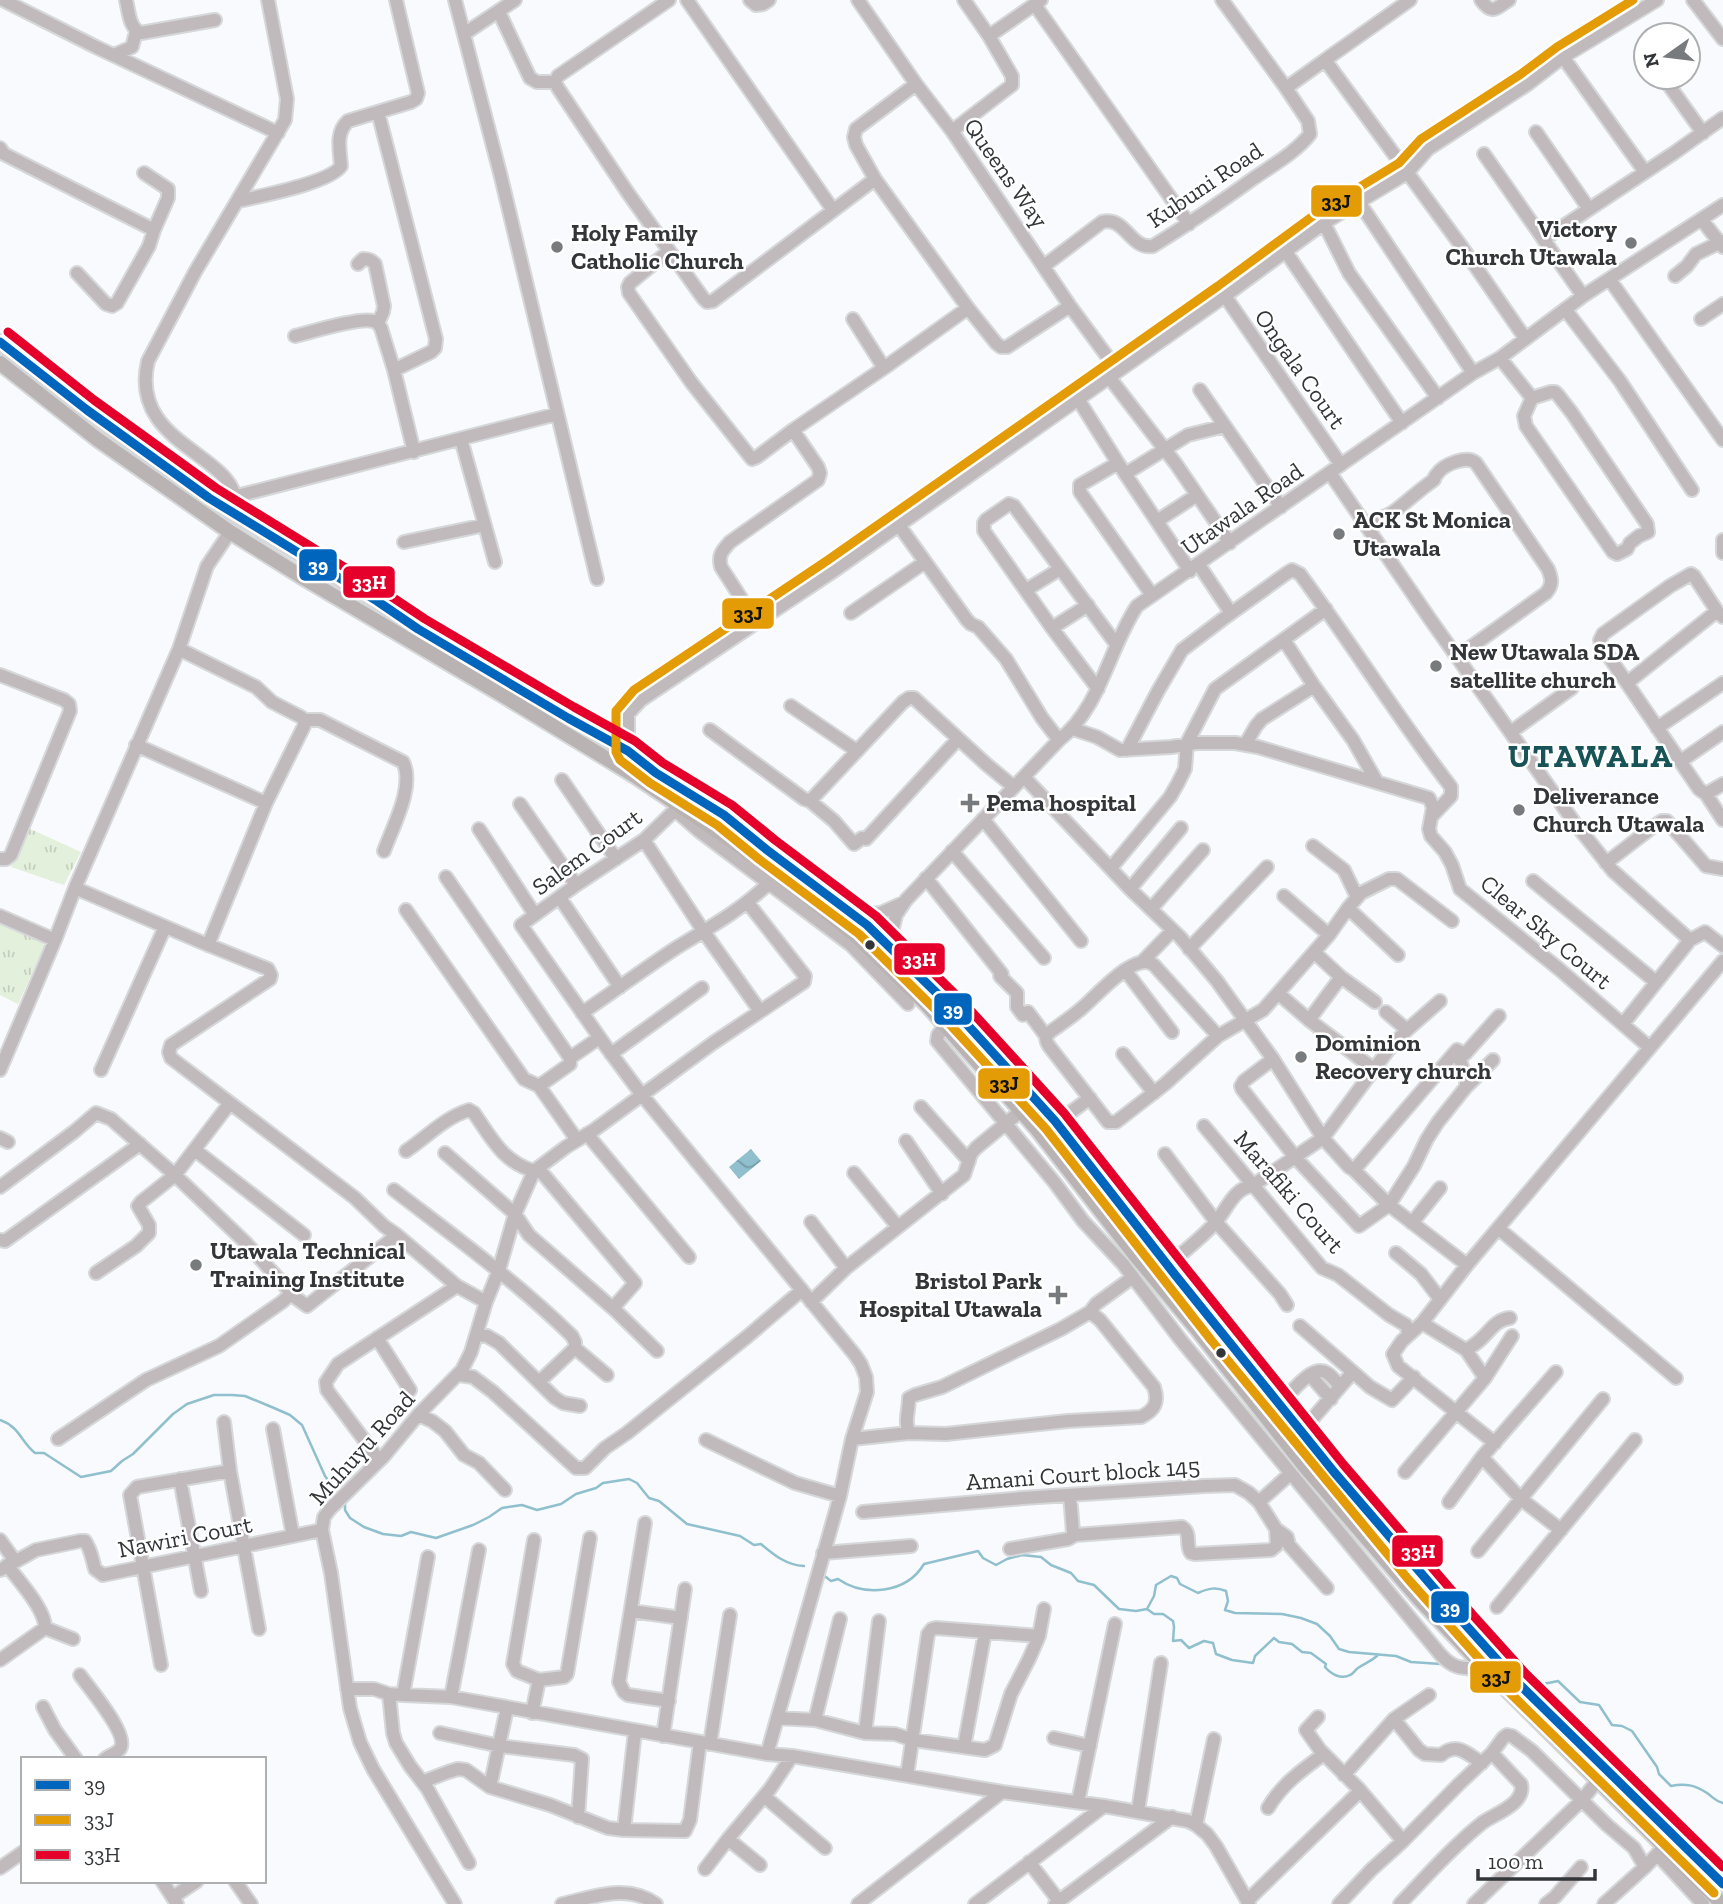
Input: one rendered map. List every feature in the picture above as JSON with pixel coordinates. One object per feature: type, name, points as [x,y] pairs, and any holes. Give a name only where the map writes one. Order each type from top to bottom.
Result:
[{"type":"main road","points":[[0,342],[190,485],[418,629],[628,751],[656,773],[724,815],[889,945],[1060,1118],[1074,1146],[1170,1263],[1334,1472],[1463,1622],[1529,1693],[1723,1884]]},
{"type":"main road","points":[[0,363],[97,439],[230,532],[595,752],[833,916],[946,1026],[1021,1111],[1324,1490],[1420,1601],[1598,1780],[1661,1850],[1723,1904]]},
{"type":"main road","points":[[595,752],[603,737]]},
{"type":"main road","points":[[1058,1156],[1074,1146]]},
{"type":"street","points":[[3,0],[278,133]]},
{"type":"street","points":[[126,0],[136,32],[215,20]]},
{"type":"street","points":[[230,511],[236,506],[237,496],[222,474],[156,417],[149,403],[144,377],[148,361],[189,284],[285,120],[287,99],[268,0]]},
{"type":"street","points":[[238,201],[332,175],[341,166],[339,134],[348,121],[416,99],[418,93],[397,0]]},
{"type":"street","points":[[455,0],[501,177],[597,579]]},
{"type":"street","points":[[464,34],[515,0]]},
{"type":"street","points":[[555,82],[558,76],[669,0]]},
{"type":"street","points":[[687,0],[833,210]]},
{"type":"street","points":[[750,0],[757,5],[769,0]]},
{"type":"street","name":"Queens Way","points":[[858,0],[952,131],[1230,543]]},
{"type":"street","points":[[952,131],[1012,85],[1013,76],[964,0]]},
{"type":"street","points":[[1222,0],[1286,88],[1410,0]]},
{"type":"street","points":[[1481,0],[1490,10],[1508,0]]},
{"type":"street","points":[[1693,0],[1723,39]]},
{"type":"street","points":[[628,751],[628,714],[641,700],[835,570],[1225,296],[1324,223],[1407,173],[1428,149],[1528,84],[1563,57],[1654,1]]},
{"type":"street","points":[[989,36],[1038,2],[1189,224]]},
{"type":"street","points":[[499,12],[530,78],[537,82],[555,82]]},
{"type":"street","points":[[114,55],[132,47],[136,32]]},
{"type":"street","points":[[1563,57],[1645,172]]},
{"type":"street","points":[[1325,60],[1525,338]]},
{"type":"street","points":[[555,82],[669,251],[707,302],[713,301],[875,179]]},
{"type":"street","points":[[916,84],[856,129],[856,145],[875,179],[968,308],[1001,347],[1006,347],[1070,306]]},
{"type":"street","name":"Kubuni Road","points":[[1044,266],[1102,222],[1110,220],[1118,222],[1139,245],[1153,246],[1189,224],[1303,142],[1310,134],[1308,121],[1286,88]]},
{"type":"street","points":[[1673,91],[1703,133]]},
{"type":"street","points":[[378,112],[436,339],[435,348],[431,352],[394,370]]},
{"type":"street","points":[[1544,239],[1723,118]]},
{"type":"street","points":[[1535,132],[1589,209]]},
{"type":"street","points":[[0,148],[4,154],[154,230]]},
{"type":"street","points":[[1484,154],[1583,296]]},
{"type":"street","points":[[77,273],[106,304],[112,306],[117,303],[149,246],[169,193],[144,173]]},
{"type":"street","points":[[1359,202],[1473,373]]},
{"type":"street","name":"Utawala Road","points":[[889,945],[895,915],[904,902],[1059,740],[1073,729],[1098,689],[1116,644],[1137,607],[1473,373],[1500,358],[1583,296],[1723,205]]},
{"type":"street","points":[[1675,276],[1696,254],[1722,243],[1702,220]]},
{"type":"street","points":[[1324,223],[1349,273],[1438,398]]},
{"type":"street","points":[[669,251],[628,287],[629,293],[676,360],[752,459],[968,308]]},
{"type":"street","points":[[1286,252],[1402,423]]},
{"type":"street","points":[[358,264],[367,259],[375,264],[384,306],[378,323]]},
{"type":"street","points":[[1610,280],[1723,440]]},
{"type":"street","name":"Ongala Court","points":[[1225,296],[1336,469],[1366,524],[1574,822],[1606,863],[1690,940]]},
{"type":"street","points":[[1701,319],[1723,304]]},
{"type":"street","points":[[1565,309],[1619,381],[1692,490]]},
{"type":"street","points":[[853,319],[884,368]]},
{"type":"street","points":[[295,336],[361,320],[378,323],[394,370],[414,452]]},
{"type":"street","points":[[1500,358],[1532,398]]},
{"type":"street","points":[[1200,390],[1281,507]]},
{"type":"street","points":[[1551,392],[1558,395],[1647,524],[1648,532],[1630,543],[1627,549],[1617,554],[1613,552],[1526,426],[1524,416],[1532,398],[1551,392]]},
{"type":"street","points":[[1078,399],[1157,520],[1231,613]]},
{"type":"street","points":[[237,496],[557,414]]},
{"type":"street","points":[[1152,596],[1080,492],[1080,485],[1165,450],[1188,435],[1225,426]]},
{"type":"street","points":[[757,622],[721,567],[719,559],[721,552],[730,542],[818,480],[818,467],[793,430]]},
{"type":"street","points":[[461,439],[495,562]]},
{"type":"street","points":[[1366,524],[1393,512],[1419,489],[1433,481],[1437,473],[1446,466],[1468,459],[1476,463],[1548,569],[1552,582],[1546,593],[1457,657]]},
{"type":"street","points":[[1157,520],[1197,495]]},
{"type":"street","points":[[1098,689],[984,531],[986,520],[1009,504],[1014,506],[1116,644]]},
{"type":"street","points":[[898,524],[967,620],[978,627],[1006,659],[1042,718],[1059,740]]},
{"type":"street","points":[[404,542],[485,525]]},
{"type":"street","points":[[0,1070],[75,888],[179,649],[207,566],[230,532]]},
{"type":"street","points":[[1723,540],[1723,553]]},
{"type":"street","points":[[851,612],[925,562]]},
{"type":"street","points":[[1026,590],[1060,569]]},
{"type":"street","points":[[1128,750],[1178,656],[1199,637],[1292,570],[1300,574],[1326,609],[1387,701],[1451,787],[1451,796],[1432,816]]},
{"type":"street","points":[[1627,682],[1720,614],[1694,576],[1687,575],[1603,634],[1600,640],[1601,645],[1657,728],[1723,820]]},
{"type":"street","points":[[1052,628],[1088,606]]},
{"type":"street","points":[[1111,868],[1174,790],[1185,769],[1187,743],[1215,689],[1326,609]]},
{"type":"street","points":[[1284,640],[1353,740],[1377,782]]},
{"type":"street","points":[[179,649],[256,687],[272,702],[304,720],[320,720],[403,762],[407,769],[407,781],[384,850]]},
{"type":"street","points":[[0,675],[64,700],[69,704],[70,711],[11,855],[0,859]]},
{"type":"street","points":[[1657,728],[1723,682]]},
{"type":"street","points":[[1245,745],[1262,719],[1314,686]]},
{"type":"street","points":[[1511,732],[1572,688]]},
{"type":"street","points":[[810,801],[909,698],[914,698],[1014,788]]},
{"type":"street","points":[[791,706],[857,751]]},
{"type":"street","points":[[208,945],[266,803],[301,733],[304,720]]},
{"type":"street","points":[[1073,729],[1097,737],[1119,750],[1171,747],[1187,743],[1236,743],[1377,782]]},
{"type":"street","points":[[710,730],[810,801],[834,821],[854,844],[862,838],[866,839],[958,739]]},
{"type":"street","points":[[1681,761],[1723,732]]},
{"type":"street","points":[[136,745],[266,803]]},
{"type":"street","points":[[1024,777],[1173,930],[1217,981],[1273,1059],[1323,1138],[1349,1167],[1389,1205],[1467,1265]]},
{"type":"street","points":[[562,780],[616,859]]},
{"type":"street","name":"Clear Sky Court","points":[[1377,782],[1429,798],[1433,807],[1430,835],[1445,852],[1460,889],[1649,1047]]},
{"type":"street","points":[[1706,794],[1723,784]]},
{"type":"street","points":[[520,804],[576,885]]},
{"type":"street","name":"Salem Court","points":[[582,1013],[521,925],[644,840],[675,806]]},
{"type":"street","points":[[983,819],[1081,941]]},
{"type":"street","points":[[1606,863],[1654,826],[1667,821],[1706,866],[1723,869]]},
{"type":"street","points":[[1130,888],[1181,828]]},
{"type":"street","points":[[479,829],[536,915]]},
{"type":"street","points":[[644,840],[760,1012]]},
{"type":"street","points":[[1313,846],[1344,870],[1357,897]]},
{"type":"street","points":[[952,850],[1044,958]]},
{"type":"street","points":[[1151,909],[1203,850]]},
{"type":"street","points":[[746,858],[769,883],[862,955],[908,1004]]},
{"type":"street","points":[[1189,949],[1267,867]]},
{"type":"street","points":[[446,877],[570,1058],[570,1065],[539,1086]]},
{"type":"street","points":[[926,878],[1002,974],[1000,976],[1017,993],[1017,1007],[1023,1015],[1028,1012],[1046,1036],[1049,1046],[1111,1124],[1154,1093],[1218,1036],[1263,1010],[1329,935],[1357,897],[1376,884],[1398,879],[1452,921]]},
{"type":"street","points":[[1533,881],[1656,982]]},
{"type":"street","points":[[767,1754],[840,1496],[852,1439],[867,1392],[866,1377],[862,1364],[855,1355],[642,1095],[582,1013],[748,903],[769,883]]},
{"type":"street","points":[[75,888],[268,969],[270,979],[171,1045],[171,1058],[355,1198],[384,1226],[457,1286],[486,1302]]},
{"type":"street","points":[[1284,896],[1329,935]]},
{"type":"street","points":[[560,898],[620,987]]},
{"type":"street","points":[[853,915],[881,913],[904,902]]},
{"type":"street","points":[[536,1170],[713,1043],[804,982],[805,976],[748,903]]},
{"type":"street","points":[[1348,908],[1398,955]]},
{"type":"street","points":[[406,910],[524,1079],[539,1086],[586,1135],[689,1257]]},
{"type":"street","points":[[0,916],[55,940]]},
{"type":"street","points":[[101,1070],[165,927]]},
{"type":"street","points":[[1046,1036],[1125,970],[1143,961],[1173,930]]},
{"type":"street","points":[[1623,1024],[1690,940],[1705,932],[1723,946]]},
{"type":"street","points":[[877,957],[889,945]]},
{"type":"street","points":[[1314,952],[1341,977],[1375,1002]]},
{"type":"street","points":[[1143,961],[1152,962],[1218,1036]]},
{"type":"street","points":[[1495,1443],[1398,1366],[1393,1354],[1402,1341],[1422,1323],[1467,1265],[1723,962]]},
{"type":"street","points":[[1125,970],[1172,1032]]},
{"type":"street","points":[[1309,1020],[1341,977]]},
{"type":"street","points":[[611,1054],[702,988]]},
{"type":"street","points":[[1279,994],[1375,1070]]},
{"type":"street","points":[[1170,1263],[1216,1222],[1226,1206],[1245,1186],[1252,1186],[1323,1138],[1389,1049],[1440,1001]]},
{"type":"street","points":[[1386,1012],[1407,1030]]},
{"type":"street","points":[[1457,1050],[1465,1054],[1499,1016]]},
{"type":"street","points":[[946,1026],[938,1035],[937,1041],[1083,1221],[1123,1264],[1290,1474],[1448,1662],[1461,1668],[1485,1668]]},
{"type":"street","points":[[570,1058],[600,1038]]},
{"type":"street","points":[[1457,1050],[1466,1087]]},
{"type":"street","points":[[1354,1170],[1457,1050]]},
{"type":"street","points":[[1123,1054],[1154,1093]]},
{"type":"street","points":[[1273,1059],[1244,1081],[1241,1086],[1244,1093],[1295,1157],[1359,1226],[1389,1205],[1438,1122],[1466,1087],[1493,1060]]},
{"type":"street","points":[[1090,1098],[1060,1118],[1170,1263],[1263,1373]]},
{"type":"street","points":[[96,1273],[136,1246],[149,1233],[149,1225],[138,1206],[176,1175],[230,1103]]},
{"type":"street","points":[[921,1107],[969,1161]]},
{"type":"street","points":[[406,1151],[440,1124],[469,1110],[474,1113],[509,1159],[522,1167],[536,1170],[635,1283],[612,1308]]},
{"type":"street","points":[[811,1302],[846,1268],[964,1175],[971,1154],[976,1148],[1021,1111]]},
{"type":"street","points":[[0,1187],[96,1113],[111,1119],[176,1175],[307,1307],[397,1235]]},
{"type":"street","name":"Marafiki Court","points":[[1204,1126],[1322,1268],[1338,1275],[1406,1325],[1409,1335]]},
{"type":"street","points":[[906,1141],[942,1194]]},
{"type":"street","points":[[0,1241],[5,1241],[140,1144]]},
{"type":"street","points":[[195,1150],[304,1235]]},
{"type":"street","points":[[445,1153],[515,1214],[529,1235],[612,1308],[657,1352]]},
{"type":"street","points":[[1165,1154],[1216,1222],[1287,1305]]},
{"type":"street","points":[[701,1167],[712,1157]]},
{"type":"street","name":"Muhuyu Road","points":[[455,1904],[365,1754],[350,1708],[331,1573],[322,1531],[324,1517],[330,1509],[459,1375],[477,1335],[515,1214],[536,1170]]},
{"type":"street","points":[[854,1173],[898,1227]]},
{"type":"street","points":[[1412,1223],[1440,1188]]},
{"type":"street","points":[[394,1190],[499,1270],[572,1335],[575,1348],[539,1382]]},
{"type":"street","points":[[811,1223],[846,1268]]},
{"type":"street","points":[[1499,1228],[1676,1378]]},
{"type":"street","points":[[1396,1253],[1421,1274],[1440,1299]]},
{"type":"street","points":[[1123,1264],[1135,1255]]},
{"type":"street","points":[[909,1433],[906,1418],[909,1398],[942,1387],[1017,1352],[1090,1312],[1096,1304],[1133,1277]]},
{"type":"street","points":[[379,1460],[326,1386],[338,1364],[457,1286]]},
{"type":"street","points":[[459,1375],[473,1377],[576,1468],[586,1468],[605,1448],[802,1290]]},
{"type":"street","points":[[58,1439],[146,1380],[219,1346],[282,1303],[292,1293]]},
{"type":"street","points":[[852,1439],[909,1433],[946,1434],[1068,1421],[1140,1417],[1150,1413],[1156,1406],[1154,1387],[1100,1320],[1090,1312]]},
{"type":"street","points":[[1466,1350],[1482,1339],[1495,1323],[1510,1318]]},
{"type":"street","points":[[1422,1323],[1466,1350],[1485,1378]]},
{"type":"street","points":[[1300,1326],[1370,1387],[1392,1400],[1414,1377]]},
{"type":"street","points":[[477,1335],[487,1336],[499,1343],[555,1398],[563,1403],[580,1406]]},
{"type":"street","points":[[1405,1472],[1485,1378],[1512,1336]]},
{"type":"street","points":[[376,1338],[410,1390]]},
{"type":"street","points":[[575,1348],[607,1375]]},
{"type":"street","points":[[1292,1391],[1315,1372],[1324,1371],[1340,1386]]},
{"type":"street","points":[[1314,1417],[1353,1372]]},
{"type":"street","points":[[1449,1502],[1482,1457],[1556,1372]]},
{"type":"street","points":[[1310,1376],[1331,1399]]},
{"type":"street","points":[[1478,1551],[1603,1399]]},
{"type":"street","points":[[418,1415],[445,1431],[464,1455],[479,1463],[505,1490]]},
{"type":"street","points":[[224,1422],[230,1471],[259,1629]]},
{"type":"street","points":[[273,1429],[293,1536]]},
{"type":"street","points":[[706,1440],[795,1483],[840,1496]]},
{"type":"street","points":[[1497,1607],[1635,1440]]},
{"type":"street","points":[[1482,1457],[1521,1499],[1560,1530]]},
{"type":"street","points":[[161,1665],[130,1494],[137,1487],[230,1471]]},
{"type":"street","points":[[1290,1474],[1259,1502],[1276,1529],[1287,1537],[1289,1545],[1327,1588]]},
{"type":"street","points":[[180,1479],[201,1591]]},
{"type":"street","name":"Amani Court block 145","points":[[863,1512],[1235,1485],[1259,1502]]},
{"type":"street","name":"Amani Court block 145","points":[[1070,1495],[1075,1535]]},
{"type":"street","points":[[645,1523],[620,1682],[628,1695],[668,1700]]},
{"type":"street","points":[[1010,1549],[1068,1539],[1075,1535],[1182,1527],[1188,1534],[1188,1549],[1191,1553],[1271,1550],[1277,1545],[1276,1529]]},
{"type":"street","name":"Nawiri Court","points":[[7,1566],[36,1550],[85,1541],[90,1548],[95,1569],[103,1574],[322,1531]]},
{"type":"street","points":[[534,1540],[513,1664],[517,1671],[540,1680],[564,1678],[567,1674],[590,1538]]},
{"type":"street","points":[[0,1540],[7,1566],[39,1609],[46,1628]]},
{"type":"street","points":[[823,1553],[911,1546]]},
{"type":"street","points":[[452,1698],[479,1550]]},
{"type":"street","points":[[403,1695],[428,1557]]},
{"type":"street","points":[[663,1736],[685,1589]]},
{"type":"street","points":[[777,1718],[815,1720],[865,1733],[895,1734],[913,1740],[985,1750],[995,1745],[1011,1694],[1039,1636],[1044,1609]]},
{"type":"street","points":[[631,1611],[681,1618]]},
{"type":"street","points":[[422,1782],[458,1769],[466,1770],[490,1787],[550,1805],[608,1828],[685,1831],[690,1820],[730,1615]]},
{"type":"street","points":[[815,1720],[839,1619]]},
{"type":"street","points":[[865,1733],[879,1621]]},
{"type":"street","points":[[1078,1802],[1115,1624]]},
{"type":"street","points":[[46,1628],[73,1639]]},
{"type":"street","points":[[0,1660],[46,1628]]},
{"type":"street","points":[[908,1775],[928,1634],[932,1629],[1039,1636]]},
{"type":"street","points":[[964,1747],[985,1632]]},
{"type":"street","points":[[1138,1811],[1161,1663]]},
{"type":"street","points":[[80,1675],[121,1735],[120,1749],[108,1757]]},
{"type":"street","points":[[532,1713],[540,1680]]},
{"type":"street","points":[[347,1689],[374,1689],[388,1694],[452,1698],[767,1754],[1172,1817],[1196,1825],[1207,1834],[1248,1903],[1360,1791]]},
{"type":"street","points":[[388,1694],[396,1743],[469,1863]]},
{"type":"street","points":[[1344,1775],[1394,1719],[1429,1695]]},
{"type":"street","points":[[43,1707],[55,1730],[75,1757]]},
{"type":"street","points":[[490,1787],[507,1708]]},
{"type":"street","points":[[1318,1717],[1306,1730],[1324,1754],[1404,1841]]},
{"type":"street","points":[[1394,1719],[1425,1754],[1441,1755],[1449,1749],[1457,1748],[1482,1763]]},
{"type":"street","points":[[624,1830],[635,1731]]},
{"type":"street","points":[[440,1733],[500,1746],[574,1755],[582,1759],[578,1817]]},
{"type":"street","points":[[1339,1904],[1507,1735],[1512,1735],[1532,1751],[1634,1848],[1645,1867]]},
{"type":"street","points":[[1054,1738],[1090,1746]]},
{"type":"street","points":[[1196,1825],[1214,1739]]},
{"type":"street","points":[[1400,1904],[1483,1822],[1504,1810],[1520,1796],[1521,1784],[1492,1753]]},
{"type":"street","points":[[1268,1808],[1289,1781],[1324,1754]]},
{"type":"street","points":[[705,1869],[764,1796],[792,1756]]},
{"type":"street","points":[[1474,1904],[1582,1800],[1598,1780]]},
{"type":"street","points":[[858,1904],[1002,1792]]},
{"type":"street","points":[[764,1796],[825,1848]]},
{"type":"street","points":[[975,1904],[1104,1806]]},
{"type":"street","points":[[1029,1862],[1057,1903],[1172,1817]]},
{"type":"street","points":[[728,1839],[760,1865]]},
{"type":"street","points":[[1604,1904],[1661,1850],[1703,1904]]},
{"type":"street","points":[[0,1868],[21,1853]]},
{"type":"street","points":[[1546,1904],[1581,1867]]},
{"type":"street","points":[[163,1883],[175,1901],[195,1883]]},
{"type":"street","points":[[235,1883],[251,1904]]},
{"type":"street","points":[[562,1904],[624,1892],[646,1897],[656,1904]]},
{"type":"green space","points":[[28,828],[81,852],[64,885],[11,867]]},
{"type":"green space","points":[[0,919],[47,941],[18,1004],[0,995]]},
{"type":"water","points":[[751,1149],[761,1161],[739,1179],[729,1167]]},
{"type":"waterway","points":[[0,1420],[12,1427],[35,1453],[44,1453],[81,1477],[111,1471],[187,1404],[214,1395],[245,1396],[290,1415],[302,1425],[325,1476],[335,1490]]},
{"type":"waterway","points":[[345,1502],[345,1510],[350,1518],[364,1527],[383,1534],[401,1536],[411,1532],[436,1538],[473,1525],[502,1508],[522,1505],[537,1510],[561,1504],[576,1494],[603,1483],[629,1479],[637,1483],[649,1498],[659,1501],[687,1524],[740,1536],[754,1545],[761,1544],[786,1562],[804,1566]]},
{"type":"waterway","points":[[822,1574],[831,1581],[838,1579],[860,1588],[884,1590],[907,1582],[924,1564],[978,1551],[983,1558],[996,1565],[1022,1555],[1041,1557],[1051,1565],[1071,1573],[1078,1581],[1094,1585],[1119,1609],[1147,1609],[1156,1585],[1171,1576],[1198,1593],[1212,1589],[1226,1591],[1228,1601],[1225,1610],[1235,1613],[1282,1614],[1317,1624],[1339,1649],[1396,1656],[1411,1662],[1441,1664]]},
{"type":"waterway","points":[[1147,1609],[1154,1614],[1163,1614],[1173,1621],[1173,1641],[1181,1640],[1189,1648],[1204,1641],[1213,1643],[1216,1654],[1232,1660],[1253,1663],[1255,1656],[1274,1638],[1279,1642],[1292,1644],[1302,1652],[1311,1653],[1326,1664],[1325,1667],[1330,1672],[1340,1677],[1351,1674],[1377,1656]]},
{"type":"waterway","points":[[1463,1672],[1479,1686],[1499,1691]]},
{"type":"waterway","points":[[1529,1687],[1558,1681],[1580,1702],[1599,1705],[1612,1725],[1632,1731],[1659,1774],[1671,1786],[1694,1786],[1723,1803]]},
{"type":"transit line","name":"33J","points":[[1633,0],[1557,47],[1521,74],[1421,139],[1399,163],[1317,213],[1218,286],[828,560],[634,690],[616,711],[616,752],[620,760],[650,783],[717,825],[859,934],[944,1018],[1046,1129],[1211,1340],[1408,1579],[1508,1691],[1714,1893]]},
{"type":"transit line","name":"33H","points":[[8,332],[94,400],[216,488],[425,619],[635,741],[663,763],[732,805],[876,916],[962,1001],[1064,1113],[1343,1464],[1472,1614],[1526,1674],[1723,1867]]},
{"type":"transit line","name":"39","points":[[0,342],[87,410],[209,498],[418,629],[628,751],[656,773],[724,815],[867,925],[953,1009],[1055,1121],[1334,1472],[1463,1622],[1517,1682],[1723,1884]]},
{"type":"place","name":"Victory Church Utawala","points":[[1631,243]]},
{"type":"place","name":"Holy Family Catholic Church","points":[[557,247]]},
{"type":"place","name":"ACK St Monica Utawala","points":[[1339,534]]},
{"type":"place","name":"New Utawala SDA satellite church","points":[[1436,666]]},
{"type":"place","name":"Pema hospital","points":[[970,803]]},
{"type":"place","name":"Deliverance Church Utawala","points":[[1519,810]]},
{"type":"place","name":"Dominion Recovery church","points":[[1301,1057]]},
{"type":"place","name":"Utawala Technical Training Institute","points":[[196,1265]]},
{"type":"place","name":"Bristol Park Hospital Utawala","points":[[1058,1295]]},
{"type":"district","name":"UTAWALA","points":[[1591,756]]}]
